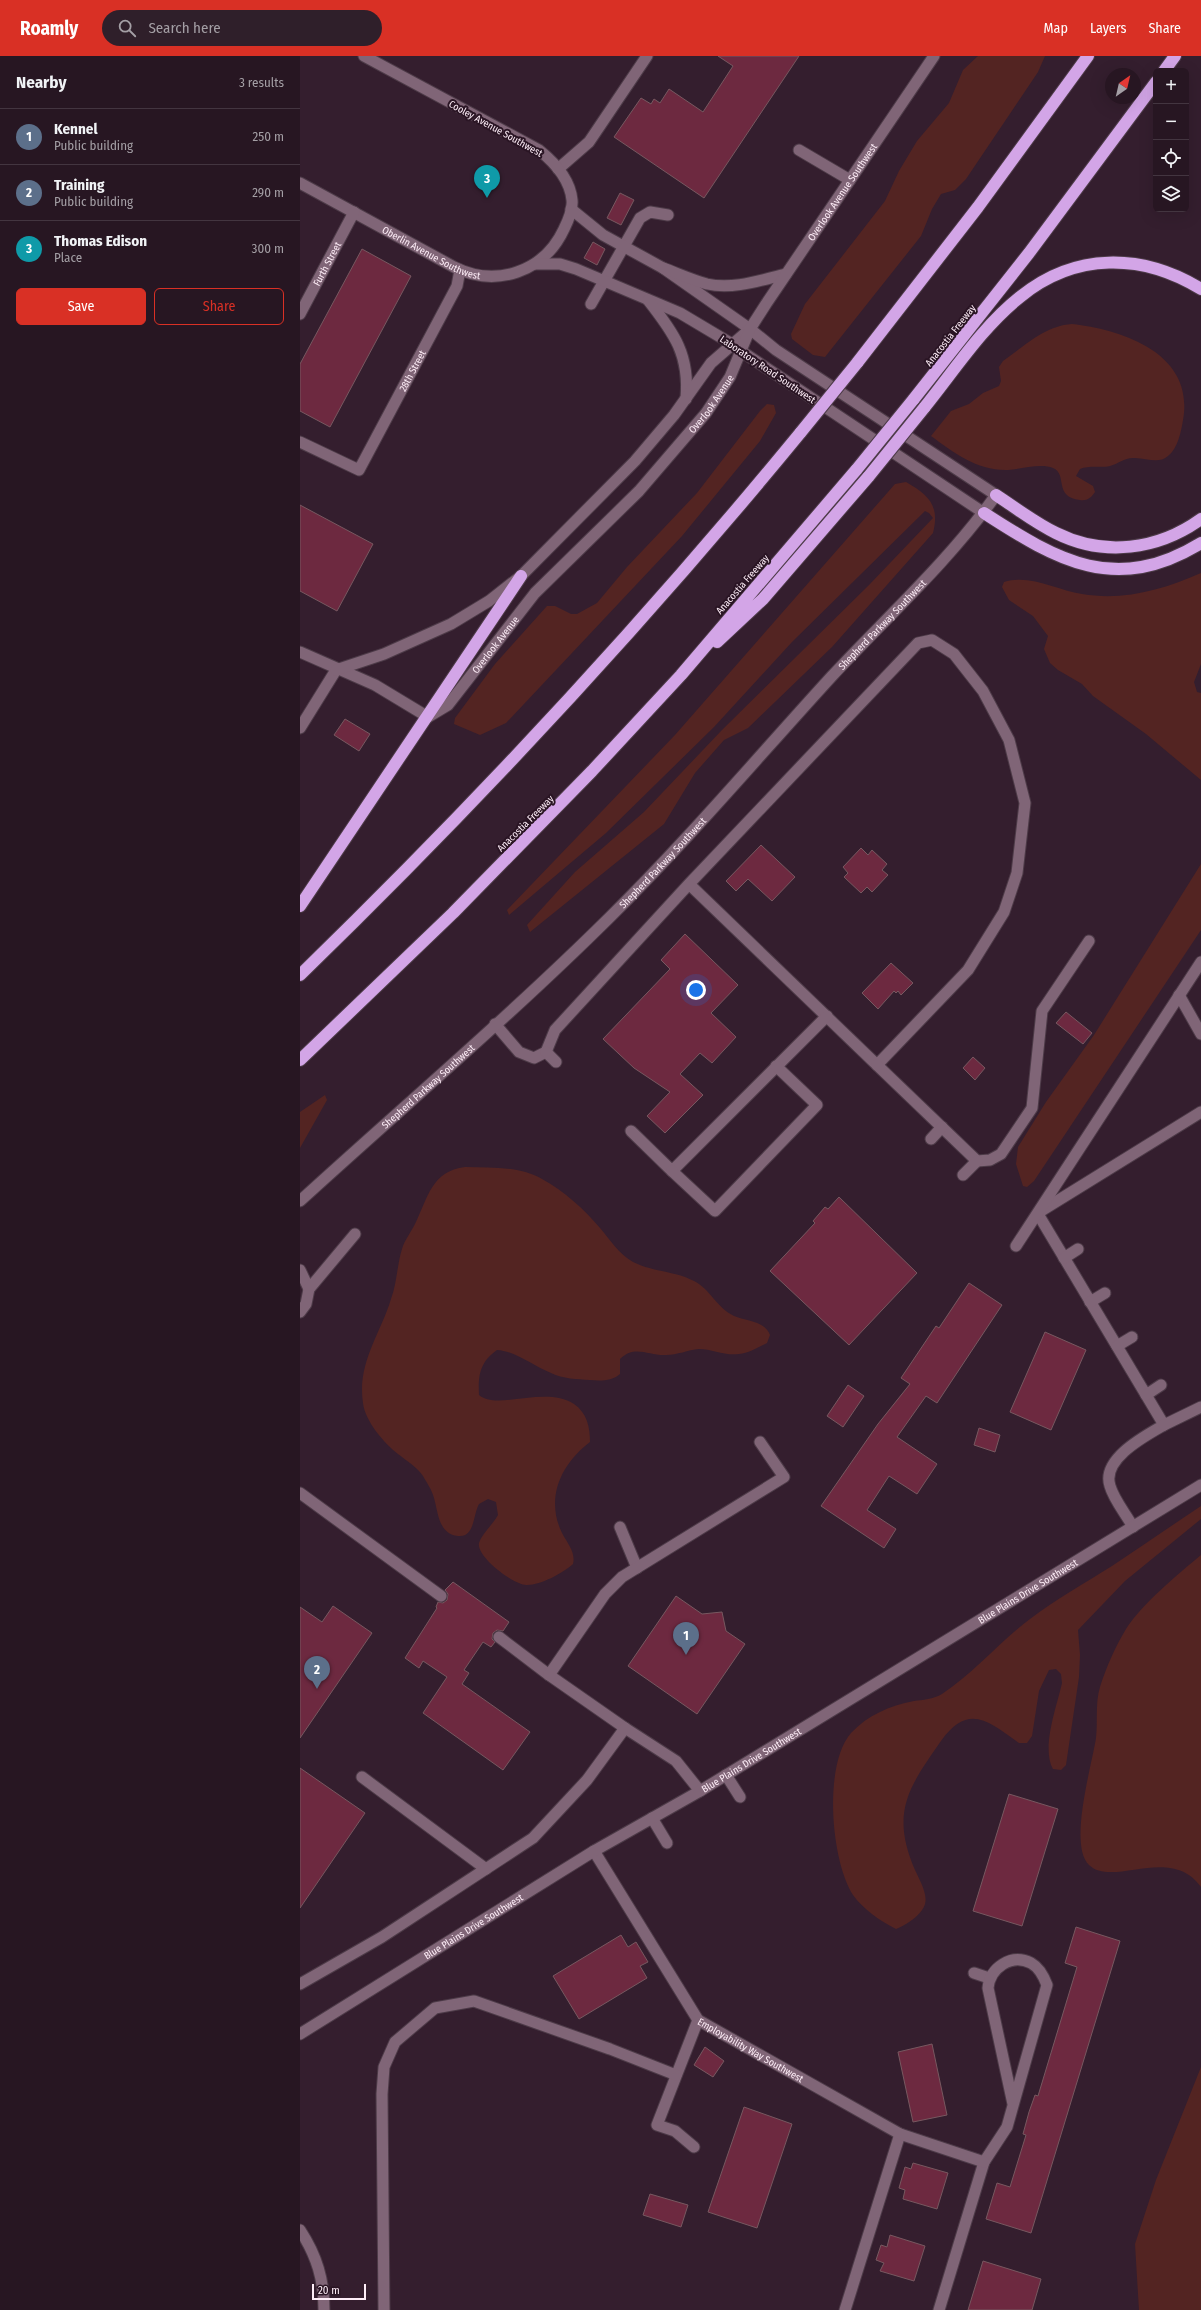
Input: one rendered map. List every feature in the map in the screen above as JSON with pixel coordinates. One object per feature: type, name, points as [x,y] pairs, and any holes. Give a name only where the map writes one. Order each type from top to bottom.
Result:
[{"type":"highway","points":[[300,975],[436,840],[578,689],[736,510],[858,363],[978,207],[1088,56]]},
{"type":"highway","points":[[1166,68],[1175,56]]},
{"type":"highway","name":"Anacostia Freeway","points":[[300,1060],[458,908],[592,771],[681,675],[913,400],[1042,236],[1153,86]]},
{"type":"highway","points":[[681,675],[763,599],[869,476],[986,331],[1011,304],[1034,287],[1059,274],[1098,263],[1128,262],[1160,269],[1201,288]]},
{"type":"highway","points":[[996,495],[1056,533],[1080,543],[1099,547],[1130,547],[1156,542],[1180,533],[1201,520]]},
{"type":"highway","points":[[984,513],[1052,554],[1072,562],[1096,567],[1124,568],[1152,564],[1177,555],[1201,543]]},
{"type":"highway","points":[[300,906],[428,717],[520,576]]},
{"type":"street","name":"Cooley Avenue Southwest","points":[[364,56],[539,150],[558,169],[571,194],[571,208],[560,238]]},
{"type":"street","points":[[558,169],[589,142],[647,56]]},
{"type":"street","name":"Overlook Avenue Southwest","points":[[750,329],[934,56]]},
{"type":"street","points":[[799,150],[850,180]]},
{"type":"street","name":"Oberlin Avenue Southwest","points":[[300,184],[460,270],[482,277],[504,277],[519,273],[535,264],[550,252],[560,238]]},
{"type":"street","name":"Laboratory Road Southwest","points":[[571,208],[596,230],[663,268],[750,329],[776,350],[996,495]]},
{"type":"street","points":[[591,304],[636,223],[645,214],[656,211],[668,215]]},
{"type":"street","name":"Furth Street","points":[[300,314],[354,212]]},
{"type":"street","name":"Laboratory Road Southwest","points":[[535,264],[553,263],[568,266],[690,319],[732,344],[984,513]]},
{"type":"street","points":[[663,268],[698,281],[716,285],[750,283],[786,274]]},
{"type":"street","name":"28th Street","points":[[300,442],[358,470],[457,286],[460,270]]},
{"type":"street","points":[[648,300],[678,341],[686,370],[686,399]]},
{"type":"street","points":[[300,728],[336,670],[384,654],[437,631],[480,607],[520,576],[635,461],[686,399],[711,363],[750,329]]},
{"type":"street","name":"Overlook Avenue","points":[[428,717],[442,710],[454,699],[507,627],[542,585],[664,464],[719,394],[730,377],[750,329]]},
{"type":"street","name":"Shepherd Parkway Southwest","points":[[300,1201],[549,976],[637,890],[832,676],[959,542],[984,513],[996,495]]},
{"type":"street","points":[[495,1024],[518,1052],[534,1058],[546,1052],[556,1030],[689,884],[918,643],[932,640],[954,654],[983,691],[1009,740],[1026,803],[1017,873],[1004,912],[968,970],[877,1065]]},
{"type":"street","points":[[300,652],[336,670],[375,685],[428,717]]},
{"type":"street","points":[[689,884],[977,1161]]},
{"type":"street","points":[[963,1175],[977,1161],[990,1160],[1001,1154],[1032,1108],[1042,1011],[1089,941]]},
{"type":"street","points":[[1016,1246],[1201,962]]},
{"type":"street","points":[[1179,995],[1201,1034]]},
{"type":"street","points":[[672,1171],[827,1016]]},
{"type":"street","points":[[546,1052],[556,1062]]},
{"type":"street","points":[[631,1131],[715,1212],[817,1105],[776,1066]]},
{"type":"street","points":[[1038,1214],[1201,1112]]},
{"type":"street","points":[[931,1139],[942,1128]]},
{"type":"street","points":[[1038,1214],[1164,1424]]},
{"type":"street","points":[[300,1312],[306,1304],[309,1289],[355,1234]]},
{"type":"street","points":[[1064,1258],[1078,1249]]},
{"type":"street","points":[[300,1270],[309,1289]]},
{"type":"street","points":[[1090,1302],[1105,1293]]},
{"type":"street","points":[[1117,1346],[1132,1337]]},
{"type":"street","points":[[1146,1395],[1161,1385]]},
{"type":"street","points":[[1133,1527],[1109,1485],[1112,1465],[1129,1447],[1164,1424],[1201,1407]]},
{"type":"street","points":[[550,1675],[605,1594],[622,1577],[784,1477],[760,1442]]},
{"type":"street","name":"Blue Plains Drive Southwest","points":[[300,2034],[594,1851],[700,1791],[1201,1485]]},
{"type":"street","points":[[300,1493],[441,1596]]},
{"type":"street","points":[[620,1527],[636,1568]]},
{"type":"street","points":[[499,1637],[625,1728],[676,1761],[700,1791]]},
{"type":"street","points":[[300,1984],[382,1936],[534,1838],[587,1780],[625,1728]]},
{"type":"street","points":[[726,1775],[740,1797]]},
{"type":"street","points":[[362,1777],[486,1870]]},
{"type":"street","points":[[652,1818],[667,1843]]},
{"type":"street","name":"Employability Way Southwest","points":[[594,1851],[698,2020],[900,2134],[984,2162]]},
{"type":"street","points":[[939,2310],[984,2162],[1006,2127],[1013,2104],[1047,1986],[1042,1973],[1030,1963],[1011,1960],[996,1968],[989,1978],[988,1988],[1013,2104]]},
{"type":"street","points":[[974,1973],[989,1978]]},
{"type":"street","points":[[384,2310],[382,2094],[384,2067],[395,2042],[429,2012],[435,2008],[474,2001],[610,2049],[676,2076]]},
{"type":"street","points":[[694,2146],[674,2130],[657,2125],[698,2020]]},
{"type":"street","points":[[846,2310],[900,2134]]},
{"type":"street","points":[[300,2230],[310,2246],[320,2270],[324,2310]]},
{"type":"shaded area","points":[[978,56],[1045,56],[1038,72],[966,179],[955,190],[941,194],[932,209],[921,236],[825,357],[813,355],[792,339],[791,334],[805,304],[885,201],[899,171],[917,141],[949,103],[963,70]]},
{"type":"shaded area","points":[[1072,324],[1113,332],[1133,340],[1152,350],[1167,362],[1178,378],[1184,397],[1183,420],[1180,435],[1177,444],[1168,456],[1160,460],[1130,458],[1110,466],[1087,467],[1080,469],[1076,476],[1093,486],[1095,492],[1089,499],[1080,500],[1066,495],[1060,475],[1053,468],[1037,466],[997,470],[987,468],[967,460],[931,436],[951,411],[969,404],[983,393],[999,386],[1001,381],[999,367],[1003,361],[1027,343],[1044,333],[1052,329]]},
{"type":"shaded area","points":[[767,404],[774,405],[776,413],[760,441],[682,536],[506,723],[480,735],[454,724],[455,718],[495,664],[547,606],[555,606],[571,614],[577,614],[597,603],[627,567],[697,493]]},
{"type":"shaded area","points":[[906,482],[921,492],[931,502],[935,515],[933,533],[832,647],[748,728],[724,740],[695,773],[664,824],[530,932],[527,925],[575,872],[644,812],[722,730],[869,585],[933,518],[929,513],[925,511],[792,642],[714,727],[606,833],[509,915],[507,910],[675,735],[895,484]]},
{"type":"shaded area","points":[[1201,573],[1201,664],[1194,682],[1197,692],[1201,693],[1201,780],[1146,734],[1093,696],[1082,684],[1058,670],[1050,663],[1044,649],[1048,636],[1033,616],[1009,600],[1002,587],[1004,582],[1024,580],[1034,581],[1082,594],[1097,596],[1128,595],[1157,589]]},
{"type":"shaded area","points":[[1201,864],[1201,930],[1034,1181],[1027,1187],[1023,1186],[1016,1164],[1018,1147],[1046,1102],[1094,1035]]},
{"type":"shaded area","points":[[325,1095],[327,1100],[300,1148],[300,1112]]},
{"type":"shaded area","points":[[465,1167],[514,1170],[542,1179],[558,1189],[580,1207],[619,1251],[633,1262],[648,1268],[679,1275],[694,1281],[704,1288],[728,1312],[734,1316],[760,1324],[768,1330],[770,1335],[767,1343],[750,1351],[739,1354],[729,1354],[699,1349],[666,1355],[637,1351],[631,1352],[620,1359],[620,1374],[610,1379],[602,1380],[575,1379],[556,1375],[518,1356],[504,1351],[497,1350],[487,1359],[481,1370],[479,1395],[487,1399],[497,1400],[536,1397],[562,1399],[574,1404],[582,1412],[587,1421],[589,1431],[590,1442],[571,1461],[564,1471],[556,1495],[555,1507],[557,1520],[572,1552],[574,1560],[573,1564],[552,1578],[539,1583],[527,1585],[514,1581],[497,1570],[484,1556],[480,1549],[480,1540],[498,1515],[496,1502],[488,1499],[479,1504],[471,1529],[464,1536],[458,1536],[446,1531],[440,1521],[433,1495],[423,1476],[415,1467],[381,1438],[367,1417],[363,1403],[363,1375],[366,1362],[393,1293],[403,1245],[428,1195],[438,1180],[454,1169]]},
{"type":"shaded area","points":[[1201,1506],[1201,1519],[1125,1581],[1078,1630],[1080,1655],[1079,1677],[1066,1765],[1061,1770],[1053,1769],[1050,1760],[1049,1739],[1062,1683],[1061,1674],[1056,1669],[1049,1670],[1039,1691],[1032,1736],[1027,1743],[1019,1743],[998,1728],[979,1720],[970,1719],[961,1722],[951,1729],[920,1772],[912,1787],[904,1816],[904,1832],[908,1850],[924,1891],[926,1900],[925,1904],[921,1912],[913,1919],[896,1929],[867,1910],[853,1895],[845,1880],[839,1860],[835,1837],[833,1813],[836,1767],[842,1748],[851,1733],[864,1721],[880,1712],[905,1703],[939,1696],[965,1677],[1008,1637],[1040,1612]]},
{"type":"shaded area","points":[[1201,1555],[1201,1887],[1189,1875],[1174,1869],[1159,1867],[1112,1872],[1099,1871],[1089,1865],[1083,1855],[1081,1823],[1086,1785],[1096,1738],[1098,1693],[1102,1680],[1122,1636],[1133,1620],[1160,1590]]},
{"type":"shaded area","points":[[1201,2067],[1201,2310],[1139,2310],[1135,2244],[1156,2180]]},
{"type":"building","points":[[718,56],[799,56],[704,198],[614,137],[641,98],[651,104],[654,99],[660,103],[669,89],[703,112],[733,66]]},
{"type":"building","points":[[620,193],[634,200],[621,225],[607,218]]},
{"type":"building","points":[[593,242],[605,249],[597,265],[584,258]]},
{"type":"building","points":[[362,249],[411,276],[330,427],[300,411],[300,364]]},
{"type":"building","points":[[300,505],[373,544],[337,611],[300,591]]},
{"type":"building","points":[[345,719],[370,734],[359,751],[334,735]]},
{"type":"building","points":[[761,845],[795,877],[772,901],[748,879],[736,891],[726,881]]},
{"type":"building","points":[[861,848],[868,855],[872,850],[887,864],[882,870],[888,875],[872,892],[867,887],[861,893],[844,877],[848,873],[843,867]]},
{"type":"building","points":[[685,934],[738,985],[711,1013],[736,1037],[712,1063],[700,1053],[680,1074],[703,1095],[665,1133],[647,1116],[670,1092],[634,1068],[603,1039],[670,969],[661,960]]},
{"type":"building","points":[[891,963],[913,983],[901,995],[898,991],[896,993],[894,991],[878,1009],[862,993]]},
{"type":"building","points":[[1066,1012],[1092,1033],[1083,1044],[1056,1023]]},
{"type":"building","points":[[973,1057],[985,1068],[975,1080],[963,1068]]},
{"type":"building","points":[[839,1197],[917,1273],[849,1345],[770,1271],[815,1223],[813,1221],[825,1207],[828,1209]]},
{"type":"building","points":[[969,1283],[1002,1305],[937,1403],[926,1396],[897,1437],[937,1464],[917,1494],[889,1476],[867,1510],[896,1529],[884,1548],[821,1506],[878,1424],[910,1384],[901,1378],[936,1326],[939,1328]]},
{"type":"building","points":[[1045,1332],[1086,1350],[1051,1430],[1010,1412]]},
{"type":"building","points":[[848,1385],[864,1396],[843,1427],[827,1416]]},
{"type":"building","points":[[979,1428],[1000,1435],[995,1452],[974,1445]]},
{"type":"building","points":[[453,1582],[509,1622],[503,1631],[497,1630],[493,1633],[492,1639],[495,1642],[491,1647],[483,1642],[464,1670],[469,1673],[462,1684],[530,1732],[503,1770],[423,1713],[447,1677],[423,1661],[419,1668],[405,1658],[437,1608],[438,1602],[443,1603],[447,1600],[448,1594],[445,1590]]},
{"type":"building","points":[[676,1596],[702,1614],[722,1612],[726,1631],[745,1644],[697,1714],[628,1666]]},
{"type":"building","points":[[333,1606],[372,1633],[300,1738],[300,1607],[322,1622]]},
{"type":"building","points":[[300,1768],[365,1813],[300,1908]]},
{"type":"building","points":[[1009,1794],[1058,1809],[1022,1926],[973,1911]]},
{"type":"building","points":[[1076,1927],[1120,1941],[1031,2233],[986,2219],[997,2183],[1010,2187],[1026,2135],[1023,2134],[1029,2112],[1035,2095],[1038,2096],[1077,1967],[1065,1963]]},
{"type":"building","points":[[621,1935],[628,1947],[636,1942],[648,1962],[640,1966],[647,1978],[579,2019],[553,1976]]},
{"type":"building","points":[[932,2044],[947,2115],[913,2122],[898,2052]]},
{"type":"building","points":[[705,2047],[724,2061],[713,2077],[694,2065]]},
{"type":"building","points":[[744,2107],[792,2124],[757,2228],[708,2212]]},
{"type":"building","points":[[913,2163],[948,2173],[937,2209],[903,2199],[905,2190],[899,2188],[905,2167],[911,2169]]},
{"type":"building","points":[[650,2194],[688,2205],[681,2227],[643,2215]]},
{"type":"building","points":[[890,2235],[925,2246],[914,2281],[880,2271],[884,2263],[876,2260],[881,2245],[887,2247]]},
{"type":"building","points":[[983,2261],[1041,2279],[1032,2310],[968,2310]]},
{"type":"place","name":"Thomas Edison","points":[[487,198]]},
{"type":"place","name":"Kennel","points":[[686,1655]]},
{"type":"place","name":"Training","points":[[317,1689]]}]
